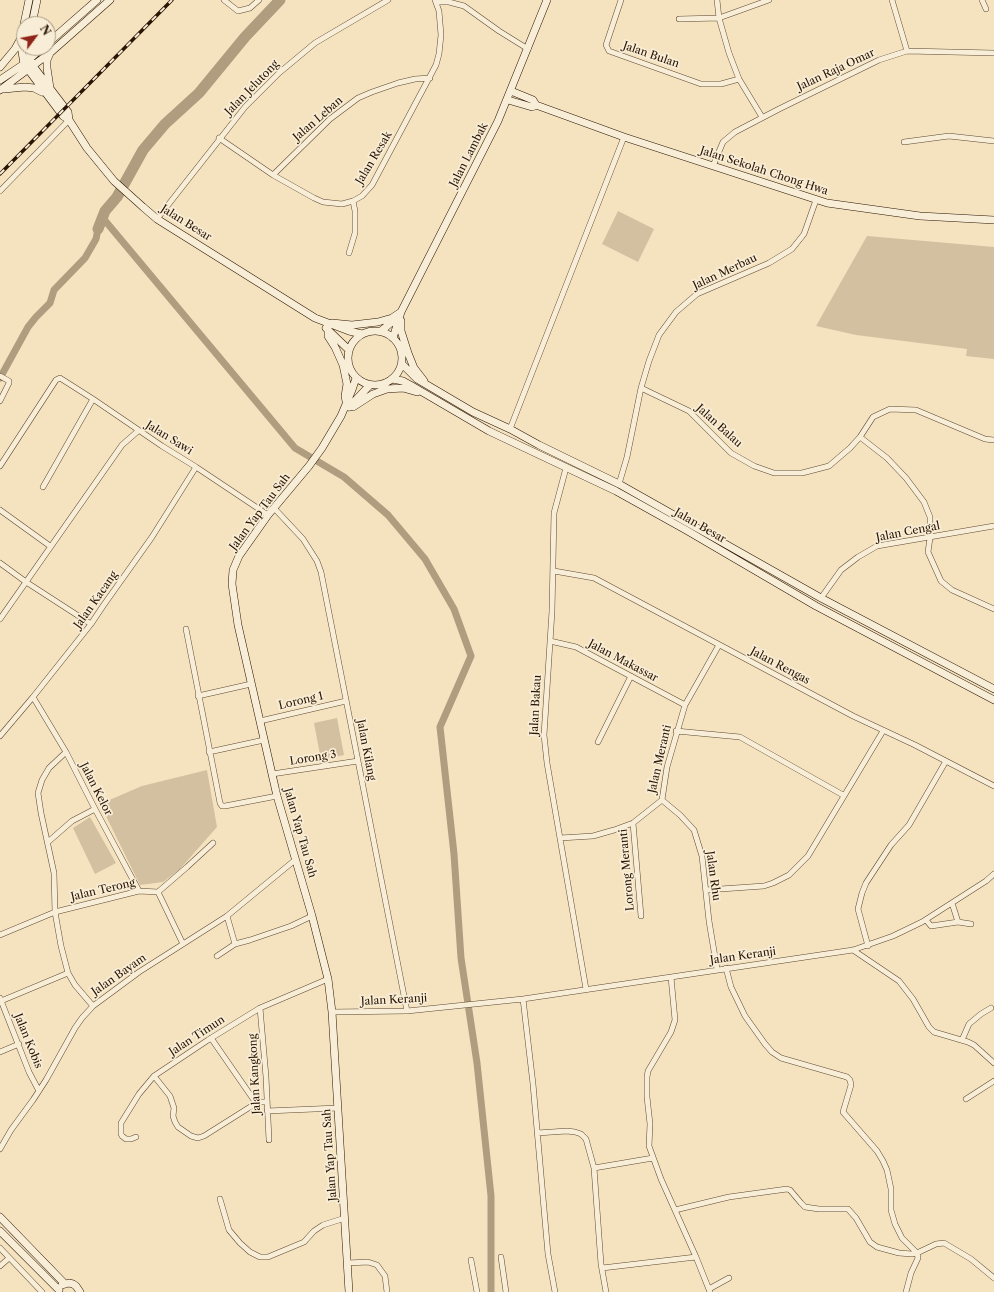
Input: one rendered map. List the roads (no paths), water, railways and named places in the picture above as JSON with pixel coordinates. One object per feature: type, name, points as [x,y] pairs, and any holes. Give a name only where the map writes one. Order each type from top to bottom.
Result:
[{"type":"main road","name":"Jalan Besar","points":[[26,16],[29,0]]},
{"type":"main road","points":[[34,16],[37,0]]},
{"type":"main road","points":[[56,36],[96,0]]},
{"type":"main road","points":[[56,48],[110,0]]},
{"type":"main road","name":"Jalan Lambak","points":[[401,313],[487,146],[508,100],[547,0]]},
{"type":"main road","points":[[0,67],[16,47]]},
{"type":"main road","name":"Jalan Besar","points":[[23,56],[24,64],[31,68],[48,92],[68,112],[69,120],[87,148],[114,181],[157,219],[329,327],[349,350]]},
{"type":"main road","name":"Jalan Besar","points":[[30,56],[31,68]]},
{"type":"main road","points":[[0,80],[33,56]]},
{"type":"main road","points":[[1,90],[46,56]]},
{"type":"main road","points":[[1,90],[25,87],[48,92],[47,60],[49,56]]},
{"type":"main road","name":"Jalan Sekolah Chong Hwa","points":[[511,91],[533,100],[536,105]]},
{"type":"main road","name":"Jalan Sekolah Chong Hwa","points":[[508,100],[532,107],[536,105],[624,137],[827,203],[920,216],[994,220]]},
{"type":"main road","points":[[401,313],[392,318],[378,322],[352,325],[334,322],[329,327],[328,336],[343,364],[347,384],[345,396],[348,404],[354,406],[372,394],[387,389],[403,388],[425,394]]},
{"type":"main road","points":[[362,334],[352,343],[349,350],[347,357],[351,372],[356,378],[370,385],[385,383],[392,379],[402,364],[401,350],[393,338],[382,331],[401,313]]},
{"type":"main road","points":[[393,338],[401,313]]},
{"type":"main road","points":[[401,313],[401,331],[408,353],[414,368],[429,386]]},
{"type":"main road","name":"Jalan Besar","points":[[329,327],[362,334],[368,331],[382,331]]},
{"type":"main road","name":"Jalan Besar","points":[[402,364],[417,379],[473,412],[619,484],[821,598],[994,689]]},
{"type":"main road","name":"Jalan Yap Tau Sah","points":[[349,1292],[332,1012],[328,979],[312,916],[277,796],[238,625],[232,584],[233,570],[239,556],[268,515],[322,448],[348,404],[356,378]]},
{"type":"main road","name":"Jalan Besar","points":[[392,379],[403,382],[489,431],[616,491],[821,608],[994,700]]},
{"type":"main road","name":"Jalan Yap Tau Sah","points":[[348,404],[370,385]]},
{"type":"main road","points":[[0,1217],[65,1284]]},
{"type":"main road","points":[[0,1231],[58,1291],[65,1284],[73,1284],[80,1292]]},
{"type":"street","points":[[224,0],[238,11],[250,8],[259,0]]},
{"type":"street","name":"Jalan Jelutong","points":[[157,219],[219,138],[245,107],[300,55],[332,33],[388,0]]},
{"type":"street","name":"Jalan Bulan","points":[[621,0],[606,46],[609,51],[701,84],[721,84],[739,79]]},
{"type":"street","points":[[717,0],[723,37],[739,79],[762,117]]},
{"type":"street","points":[[679,20],[719,18],[769,0]]},
{"type":"street","points":[[892,0],[907,51]]},
{"type":"street","points":[[982,0],[986,9]]},
{"type":"street","points":[[435,1],[449,2],[464,6],[500,32],[528,49]]},
{"type":"street","name":"Jalan Resak","points":[[353,201],[362,196],[372,185],[436,65],[441,44],[441,24],[435,1]]},
{"type":"street","name":"Jalan Raja Omar","points":[[713,166],[723,142],[735,132],[762,117],[879,60],[907,51],[994,53]]},
{"type":"street","name":"Jalan Leban","points":[[273,174],[330,119],[346,106],[385,86],[406,81],[430,78]]},
{"type":"street","points":[[0,191],[69,120]]},
{"type":"street","points":[[904,142],[949,136],[994,141]]},
{"type":"street","points":[[510,429],[624,137]]},
{"type":"street","points":[[219,138],[273,174],[314,198],[323,202],[342,204],[353,201],[355,211],[355,227],[353,243],[349,253]]},
{"type":"street","name":"Jalan Merbau","points":[[619,484],[627,457],[641,388],[659,335],[676,312],[697,294],[769,263],[792,249],[804,234],[816,200]]},
{"type":"street","points":[[0,401],[9,383],[8,380],[2,378]]},
{"type":"street","name":"Jalan Sawi","points":[[0,466],[56,380],[60,378],[94,399],[138,431],[196,467],[268,515]]},
{"type":"street","name":"Jalan Balau","points":[[641,388],[689,411],[731,453],[754,466],[774,473],[802,473],[829,466],[850,448],[860,437],[873,417],[890,409],[916,410],[985,439],[994,440]]},
{"type":"street","points":[[43,487],[94,399]]},
{"type":"street","points":[[1,616],[122,445],[138,431]]},
{"type":"street","points":[[860,437],[887,458],[906,478],[924,502],[930,517],[928,552],[941,581],[952,590],[994,609]]},
{"type":"street","name":"Jalan Kacang","points":[[0,736],[91,624],[152,537],[196,467]]},
{"type":"street","name":"Jalan Bakau","points":[[566,468],[554,513],[554,571],[544,735],[547,763],[586,989]]},
{"type":"street","name":"Jalan Kilang","points":[[274,508],[303,539],[317,561],[321,572],[408,1011]]},
{"type":"street","points":[[0,510],[50,546]]},
{"type":"street","name":"Jalan Cengal","points":[[821,598],[841,570],[858,557],[877,546],[994,526]]},
{"type":"street","points":[[0,563],[26,582],[91,624]]},
{"type":"street","name":"Jalan Rengas","points":[[554,571],[594,578],[883,731],[915,745],[994,786]]},
{"type":"street","points":[[186,630],[220,803],[222,806],[225,806],[277,796]]},
{"type":"street","name":"Jalan Makassar","points":[[550,640],[576,647],[685,705]]},
{"type":"street","name":"Jalan Meranti","points":[[560,838],[593,836],[632,823],[662,800],[667,767],[676,731],[685,705],[720,645]]},
{"type":"street","points":[[598,742],[631,676]]},
{"type":"street","points":[[198,696],[251,684]]},
{"type":"street","name":"Jalan Kelor","points":[[33,697],[66,752],[139,891]]},
{"type":"street","name":"Lorong 1","points":[[260,721],[346,702]]},
{"type":"street","points":[[676,731],[740,737],[843,795]]},
{"type":"street","points":[[706,890],[764,886],[789,875],[808,856],[843,795],[883,731]]},
{"type":"street","points":[[209,752],[264,740]]},
{"type":"street","points":[[66,752],[49,768],[42,780],[38,793],[54,873],[55,912],[60,946],[68,973],[75,985],[93,1006]]},
{"type":"street","name":"Lorong 3","points":[[272,774],[358,761]]},
{"type":"street","points":[[868,946],[858,908],[866,883],[891,845],[909,825],[946,761]]},
{"type":"street","name":"Jalan Rhu","points":[[662,800],[680,815],[694,830],[702,856],[709,921],[717,969]]},
{"type":"street","points":[[48,842],[72,821],[95,809]]},
{"type":"street","name":"Lorong Meranti","points":[[632,823],[641,916]]},
{"type":"street","points":[[183,944],[158,892],[213,843]]},
{"type":"street","name":"Jalan Bayam","points":[[0,1148],[11,1130],[40,1091],[75,1028],[93,1006],[139,972],[227,916],[295,860]]},
{"type":"street","name":"Jalan Keranji","points":[[332,1012],[408,1011],[523,999],[853,950],[868,946],[909,929],[926,920],[986,882],[994,874]]},
{"type":"street","name":"Jalan Terong","points":[[0,935],[55,912],[139,891],[158,892]]},
{"type":"street","points":[[952,903],[958,922]]},
{"type":"street","points":[[227,916],[235,944]]},
{"type":"street","points":[[217,956],[235,944],[291,926],[312,916]]},
{"type":"street","points":[[926,920],[931,926],[958,922],[971,924]]},
{"type":"street","points":[[853,950],[899,981],[913,999],[929,1027],[934,1032],[974,1045],[994,1063]]},
{"type":"street","points":[[726,968],[731,987],[745,1016],[772,1052],[781,1058],[844,1076],[850,1080],[851,1085],[843,1112],[877,1151],[888,1170],[891,1189],[891,1210],[895,1224],[902,1238],[917,1253],[918,1258],[911,1273],[906,1292]]},
{"type":"street","points":[[1,999],[68,973]]},
{"type":"street","points":[[672,977],[675,1020],[671,1032],[648,1071],[647,1077],[647,1097],[650,1124],[649,1146],[674,1210],[696,1257],[709,1291],[729,1278]]},
{"type":"street","name":"Jalan Timun","points":[[136,1137],[126,1139],[122,1136],[121,1123],[139,1094],[154,1076],[211,1038],[260,1008],[328,979]]},
{"type":"street","name":"Jalan Kobis","points":[[1,999],[29,1072],[40,1091]]},
{"type":"street","points":[[523,999],[548,1254],[555,1292]]},
{"type":"street","name":"Jalan Kangkong","points":[[260,1008],[265,1070],[268,1140]]},
{"type":"street","points":[[962,1040],[969,1024],[977,1016],[991,1008]]},
{"type":"street","points":[[211,1038],[256,1102]]},
{"type":"street","points":[[0,1052],[19,1044]]},
{"type":"street","points":[[154,1076],[170,1096],[174,1108],[173,1116],[175,1122],[181,1129],[191,1136],[198,1138],[208,1134],[256,1102],[266,1102]]},
{"type":"street","points":[[966,1099],[994,1081]]},
{"type":"street","points":[[267,1111],[338,1108]]},
{"type":"street","points":[[537,1133],[567,1131],[581,1134],[586,1139],[594,1168],[602,1268],[606,1292]]},
{"type":"street","points":[[594,1168],[653,1158]]},
{"type":"street","points":[[674,1210],[729,1197],[787,1189],[790,1190],[805,1206],[819,1209],[844,1209],[851,1211],[873,1245],[899,1253],[917,1253],[936,1244],[944,1243],[970,1259],[994,1278]]},
{"type":"street","points":[[220,1199],[229,1230],[250,1252],[260,1257],[268,1257],[304,1242],[314,1231],[323,1225],[345,1218]]},
{"type":"street","points":[[0,1248],[42,1292]]},
{"type":"street","points":[[502,1257],[506,1292]]},
{"type":"street","points":[[602,1268],[696,1257]]},
{"type":"street","points":[[0,1266],[9,1258]]},
{"type":"street","points":[[471,1260],[477,1292]]},
{"type":"street","points":[[348,1263],[368,1262],[377,1265],[385,1276],[387,1292]]},
{"type":"waterway","points":[[98,229],[105,211],[117,197],[143,150],[165,124],[199,93],[245,37],[280,0]]},
{"type":"waterway","points":[[102,217],[295,448],[344,477],[388,515],[425,559],[454,609],[471,656],[440,727],[454,854],[461,958],[477,1063],[491,1196],[491,1292]]},
{"type":"waterway","points":[[0,378],[28,327],[50,303],[54,290],[85,258],[96,239],[98,229]]},
{"type":"railway","points":[[0,174],[172,0]]}]
